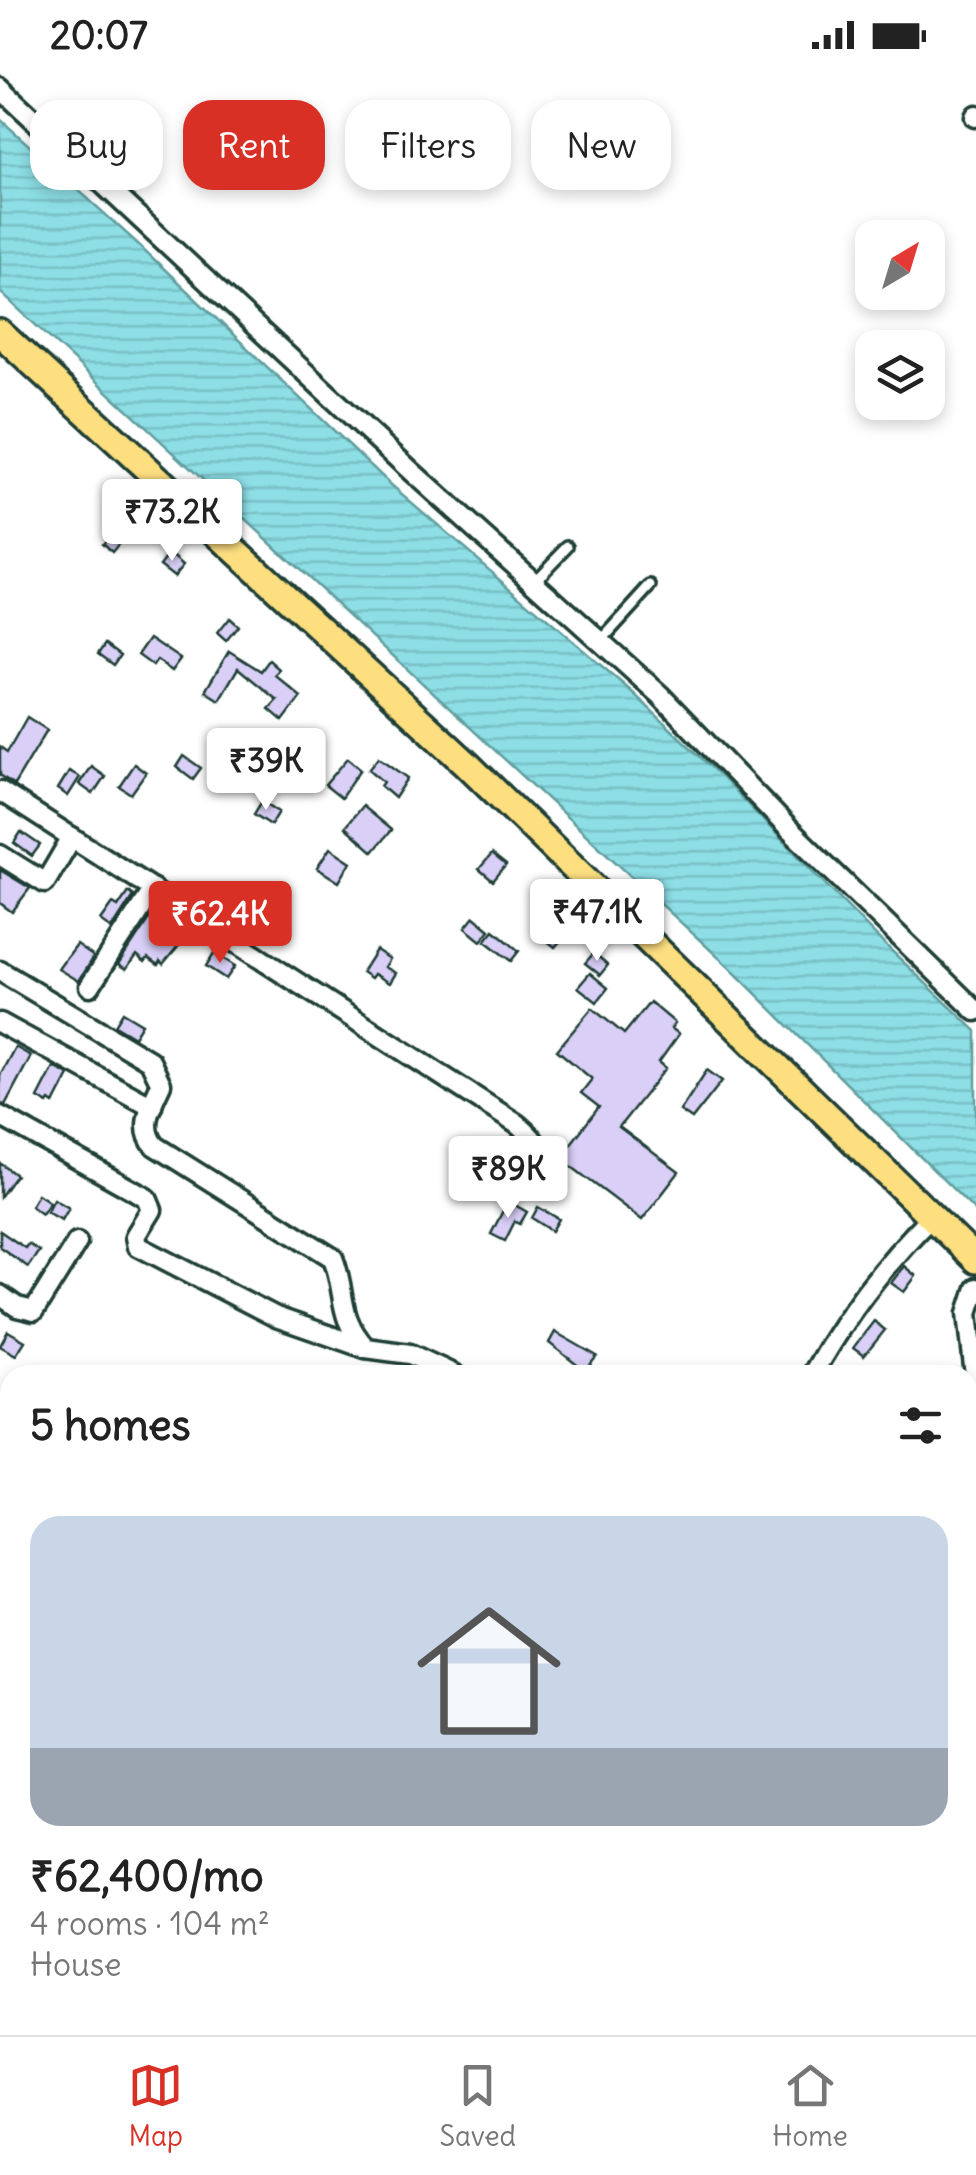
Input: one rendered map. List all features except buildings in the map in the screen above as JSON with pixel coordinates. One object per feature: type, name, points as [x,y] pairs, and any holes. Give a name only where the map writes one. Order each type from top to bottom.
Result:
[{"type":"main road","points":[[0,333],[466,764],[976,1260]]},
{"type":"street","points":[[0,88],[660,695],[790,830],[976,1011]]},
{"type":"street","points":[[0,791],[517,1124],[538,1145],[539,1152],[524,1181]]},
{"type":"street","points":[[0,855],[45,882],[72,837]]},
{"type":"street","points":[[90,986],[153,889]]},
{"type":"street","points":[[0,971],[150,1060],[161,1084],[146,1127],[147,1138],[333,1258],[346,1319],[366,1348]]},
{"type":"street","points":[[0,1023],[152,1106]]},
{"type":"street","points":[[0,1116],[147,1198],[152,1210],[136,1236],[138,1246],[276,1316],[366,1348],[410,1354],[434,1365]]},
{"type":"street","points":[[818,1365],[864,1291],[897,1250],[932,1217]]},
{"type":"street","points":[[0,1296],[26,1311],[34,1311],[77,1242]]},
{"type":"street","points":[[974,1365],[968,1313],[976,1288]]},
{"type":"lane","points":[[534,581],[568,546]]},
{"type":"lane","points":[[600,642],[651,586]]},
{"type":"water","points":[[0,119],[30,146],[30,190],[78,190],[389,483],[632,692],[976,1031],[976,1212],[730,968],[0,292]]}]
